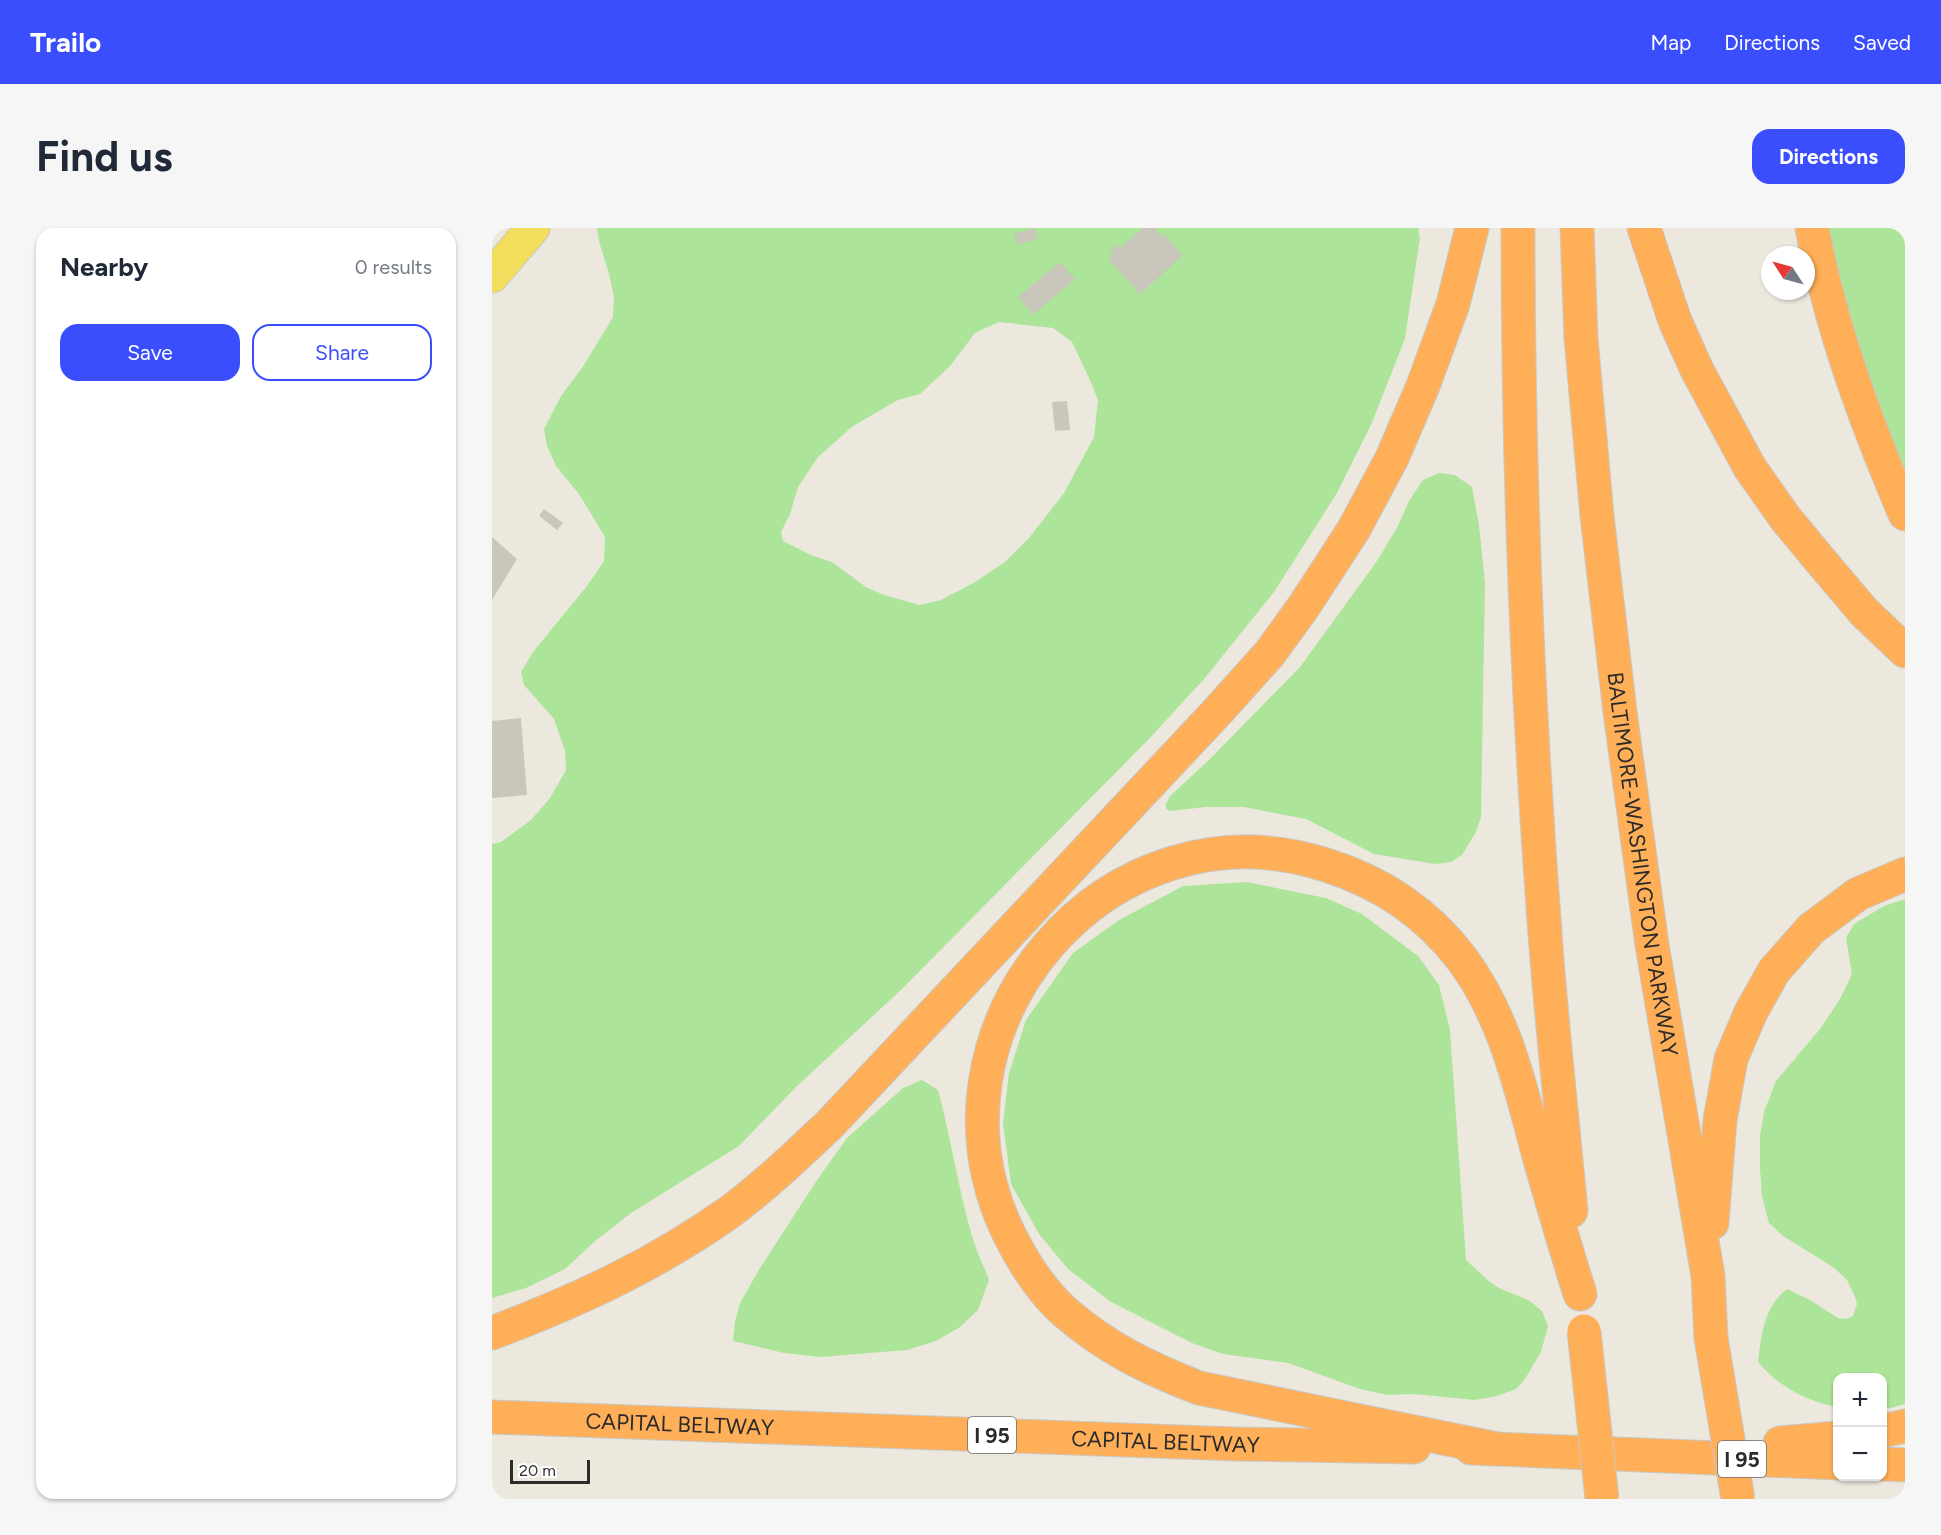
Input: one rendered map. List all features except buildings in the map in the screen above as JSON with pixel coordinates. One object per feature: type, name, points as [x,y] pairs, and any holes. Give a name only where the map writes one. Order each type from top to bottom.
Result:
[{"type":"highway","points":[[492,1333],[547,1312],[622,1278],[697,1233],[779,1172],[830,1124],[1210,720],[1270,653],[1354,529],[1392,458],[1423,387],[1453,304],[1472,228]]},
{"type":"highway","points":[[1518,228],[1518,348],[1532,721],[1547,960],[1602,1499]]},
{"type":"highway","name":"BALTIMORE-WASHINGTON PARKWAY","points":[[1577,228],[1581,338],[1597,516],[1620,712],[1652,945],[1708,1276],[1712,1338],[1738,1499]]},
{"type":"highway","points":[[1644,228],[1675,321],[1697,370],[1750,468],[1786,519],[1824,566],[1864,612],[1905,651]]},
{"type":"highway","points":[[1812,228],[1841,347],[1871,435],[1905,513]]},
{"type":"highway","points":[[1492,1448],[1199,1388],[1124,1355],[1064,1311],[1040,1283],[1018,1251],[1000,1215],[987,1174],[982,1134],[983,1095],[997,1032],[1015,992],[1032,965],[1077,916],[1106,894],[1141,876],[1172,864],[1205,855],[1238,852],[1272,853],[1310,859],[1343,870],[1377,886],[1410,906],[1439,932],[1463,961],[1490,1004],[1511,1056],[1526,1104],[1539,1157],[1580,1294]]},
{"type":"highway","points":[[1708,1276],[1720,1120],[1731,1059],[1751,1012],[1774,971],[1811,929],[1858,894],[1905,874]]},
{"type":"highway","name":"CAPITAL BELTWAY","points":[[492,1418],[1236,1444],[1492,1448],[1833,1463]]},
{"type":"highway","points":[[1887,1430],[1905,1426]]},
{"type":"highway","points":[[1646,1455],[1833,1438]]},
{"type":"highway","points":[[1887,1464],[1905,1465]]},
{"type":"main road","points":[[492,276],[532,228]]},
{"type":"green space","points":[[597,228],[1418,228],[1420,237],[1405,339],[1371,425],[1337,493],[1274,592],[1204,679],[1147,741],[902,989],[796,1087],[739,1146],[631,1213],[594,1242],[565,1269],[526,1288],[492,1298],[492,844],[501,842],[531,820],[550,798],[566,770],[565,751],[554,719],[524,685],[521,672],[533,652],[587,586],[604,561],[605,537],[579,494],[556,466],[547,446],[544,429],[561,396],[582,368],[613,317],[614,297]],"holes":[[[999,322],[1053,328],[1072,342],[1098,400],[1094,437],[1064,493],[1029,538],[1005,562],[975,582],[941,600],[920,605],[884,595],[866,587],[832,562],[813,556],[783,541],[781,532],[790,514],[798,487],[818,457],[853,426],[898,400],[920,394],[950,366],[975,333]]]},
{"type":"green space","points":[[1812,228],[1905,228],[1905,514]]},
{"type":"green space","points":[[1439,473],[1455,475],[1472,487],[1479,525],[1485,583],[1481,817],[1476,832],[1462,855],[1451,862],[1435,864],[1374,854],[1306,819],[1244,807],[1206,807],[1170,811],[1166,809],[1170,796],[1210,759],[1300,667],[1377,561],[1398,526],[1409,501],[1423,480]]},
{"type":"green space","points":[[1247,882],[1326,898],[1362,914],[1418,956],[1439,985],[1450,1030],[1466,1260],[1499,1288],[1530,1301],[1542,1311],[1548,1326],[1541,1352],[1525,1379],[1516,1389],[1497,1396],[1475,1400],[1414,1394],[1387,1395],[1360,1389],[1288,1363],[1223,1354],[1192,1343],[1111,1302],[1068,1269],[1039,1234],[1011,1184],[1003,1123],[1009,1073],[1026,1020],[1073,953],[1119,920],[1183,886]]},
{"type":"green space","points":[[1905,899],[1905,1404],[1887,1408],[1887,1373],[1833,1373],[1833,1406],[1814,1401],[1793,1391],[1775,1379],[1758,1362],[1765,1322],[1773,1304],[1787,1289],[1810,1300],[1838,1318],[1846,1319],[1853,1316],[1857,1304],[1847,1280],[1833,1267],[1783,1236],[1769,1223],[1762,1196],[1760,1136],[1764,1112],[1776,1081],[1820,1029],[1840,999],[1852,974],[1846,938],[1854,924],[1884,906]]},
{"type":"green space","points":[[922,1080],[938,1090],[967,1218],[989,1280],[978,1310],[960,1327],[936,1341],[907,1350],[820,1357],[784,1353],[733,1341],[740,1303],[817,1180],[847,1138],[903,1088]]}]
